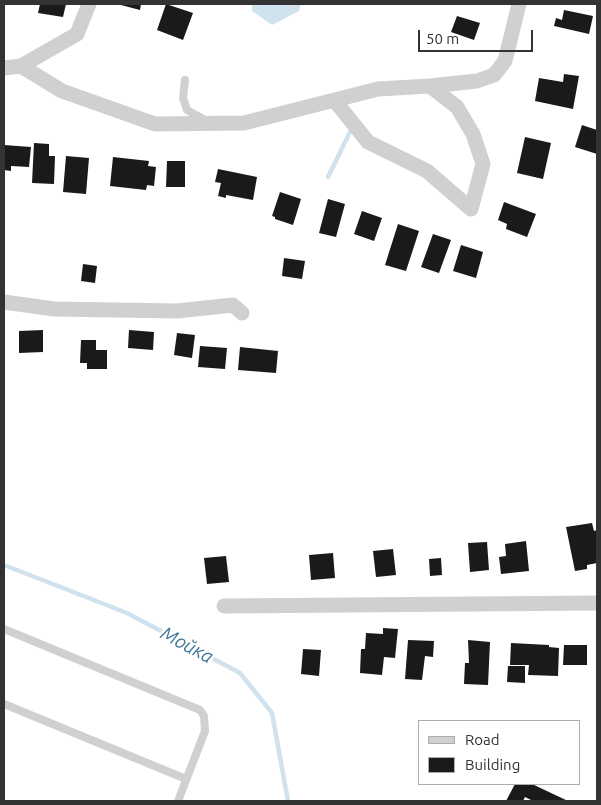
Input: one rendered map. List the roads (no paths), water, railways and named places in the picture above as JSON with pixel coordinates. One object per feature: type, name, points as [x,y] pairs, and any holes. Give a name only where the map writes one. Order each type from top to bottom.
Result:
[{"type":"street","points":[[4,68],[21,66],[77,34],[89,4]]},
{"type":"street","points":[[21,66],[62,91],[155,124],[244,123],[378,89],[477,81],[494,75],[505,61],[519,4]]},
{"type":"street","points":[[335,100],[368,142],[427,171],[471,209],[483,164],[473,134],[458,107],[430,86]]},
{"type":"street","points":[[4,302],[54,309],[177,311],[233,305],[242,312]]},
{"type":"street","points":[[224,606],[597,602]]},
{"type":"lane","points":[[185,80],[183,98],[187,110],[211,123]]},
{"type":"lane","points":[[4,629],[200,710],[204,716],[205,730],[178,801]]},
{"type":"lane","points":[[4,704],[186,779]]},
{"type":"water","points":[[252,4],[301,4],[299,11],[272,25],[252,11]]},
{"type":"waterway","points":[[328,177],[350,132]]},
{"type":"waterway","name":"Мойка","points":[[4,565],[127,613],[240,673],[272,713],[288,801]]}]
